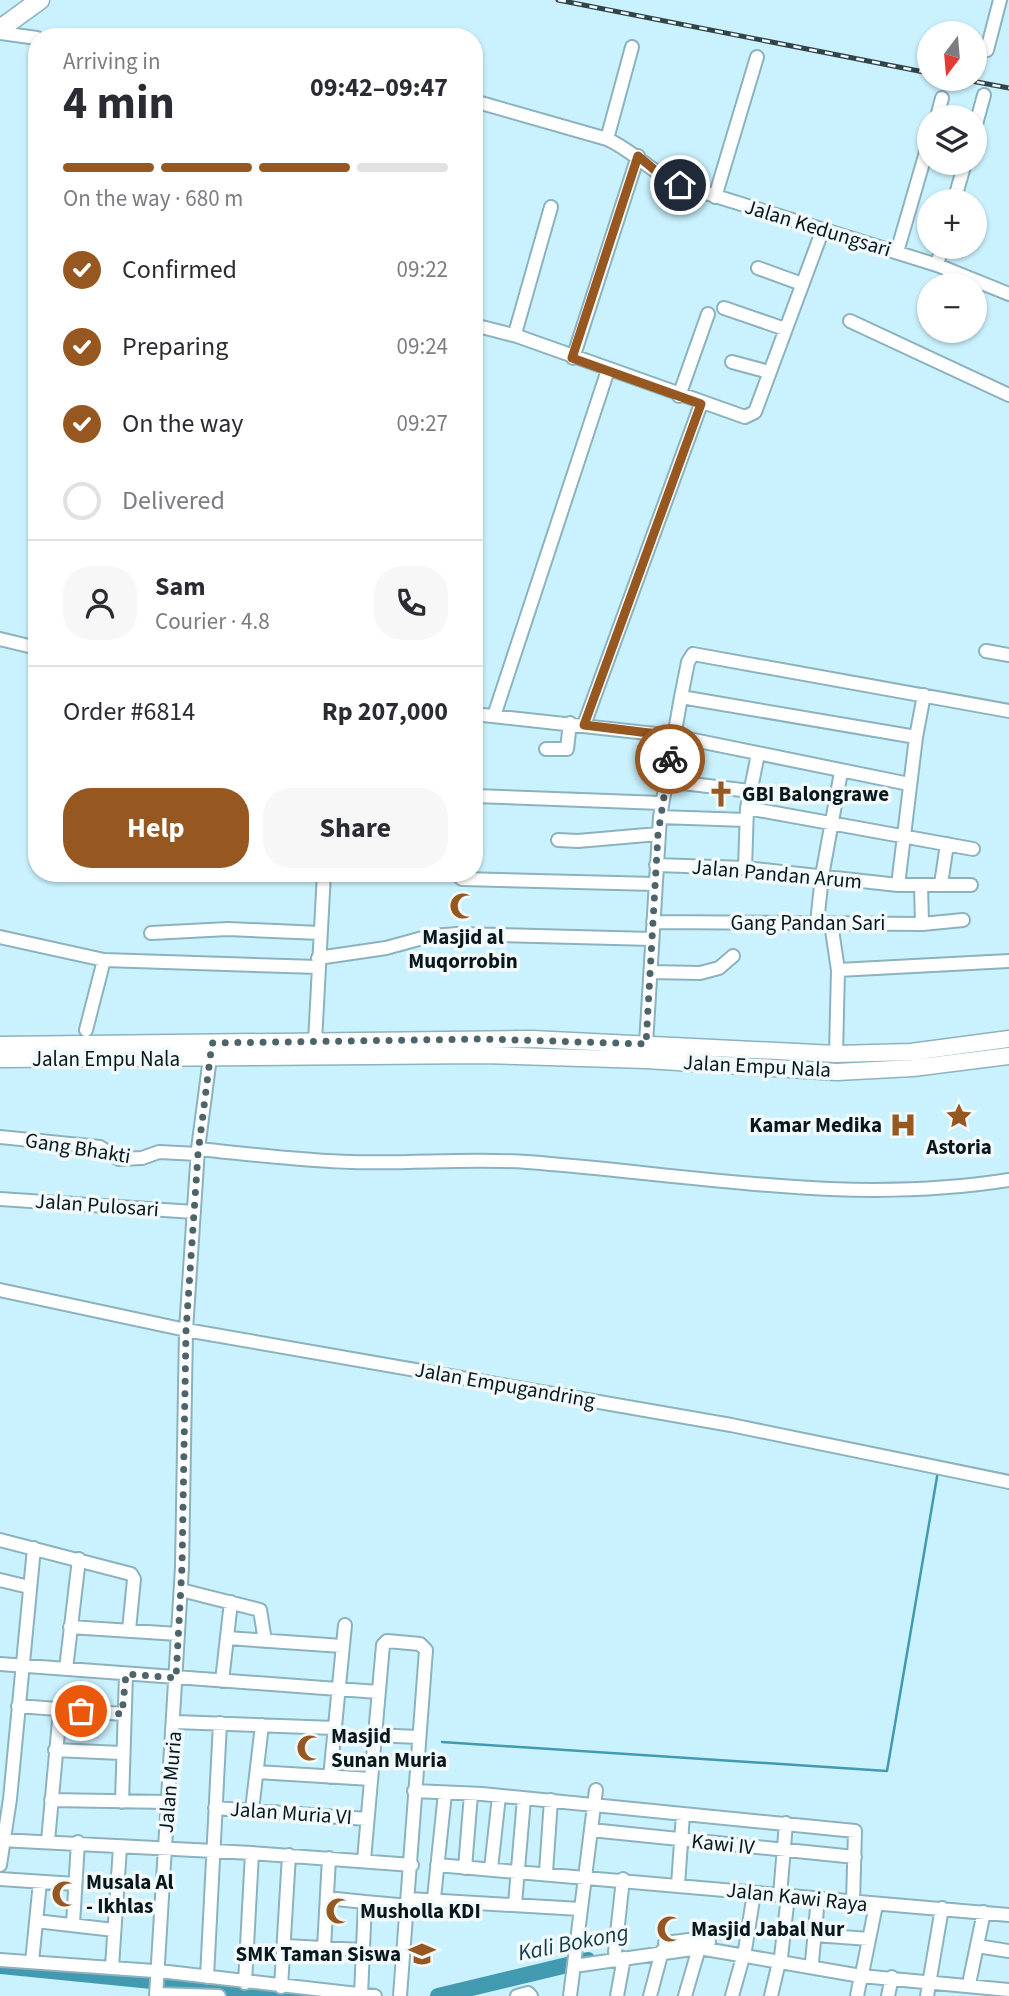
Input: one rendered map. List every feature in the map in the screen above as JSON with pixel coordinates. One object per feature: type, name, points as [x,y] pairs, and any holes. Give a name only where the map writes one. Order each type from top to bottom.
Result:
[{"type":"highway","points":[[0,31],[40,0]]},
{"type":"main road","name":"Jalan Empu Nala","points":[[0,1059],[211,1051],[314,1038],[646,1040],[911,1052],[1009,1039]]},
{"type":"main road","name":"Jalan Empu Nala","points":[[0,1045],[531,1055],[837,1072],[913,1068],[1009,1056]]},
{"type":"street","points":[[987,50],[1000,0]]},
{"type":"street","points":[[0,31],[28,36]]},
{"type":"street","points":[[607,139],[632,47]]},
{"type":"street","points":[[715,197],[757,57]]},
{"type":"street","points":[[981,105],[984,95]]},
{"type":"street","points":[[940,105],[942,98]]},
{"type":"street","name":"Jalan Kedungsari","points":[[483,105],[607,139],[638,156],[671,182],[937,265],[1009,293]]},
{"type":"street","points":[[572,358],[638,156]]},
{"type":"street","points":[[897,252],[919,175]]},
{"type":"street","points":[[517,336],[516,330],[551,207]]},
{"type":"street","points":[[483,327],[517,336],[701,404],[751,416],[823,229]]},
{"type":"street","points":[[937,265],[939,259]]},
{"type":"street","points":[[758,268],[802,284]]},
{"type":"street","points":[[724,308],[785,329]]},
{"type":"street","points":[[679,396],[708,314]]},
{"type":"street","points":[[850,321],[1009,395]]},
{"type":"street","points":[[732,362],[769,372]]},
{"type":"street","points":[[494,716],[608,370]]},
{"type":"street","points":[[584,725],[701,404]]},
{"type":"street","points":[[0,639],[28,646]]},
{"type":"street","points":[[986,651],[1009,655]]},
{"type":"street","points":[[646,1040],[658,834],[681,697],[688,662],[693,654],[1009,711]]},
{"type":"street","points":[[898,885],[909,784],[924,695]]},
{"type":"street","points":[[681,697],[916,737]]},
{"type":"street","points":[[483,715],[674,736],[909,784]]},
{"type":"street","points":[[547,749],[567,749],[570,723]]},
{"type":"street","points":[[746,868],[746,814],[758,754]]},
{"type":"street","points":[[817,923],[830,825],[841,772]]},
{"type":"street","points":[[666,781],[750,791]]},
{"type":"street","points":[[483,797],[746,814],[973,849]]},
{"type":"street","points":[[558,840],[578,841],[658,834]]},
{"type":"street","points":[[941,884],[947,844]]},
{"type":"street","name":"Jalan Pandan Arum","points":[[656,865],[746,868],[898,885],[971,885]]},
{"type":"street","points":[[483,880],[655,884]]},
{"type":"street","points":[[314,1038],[323,882]]},
{"type":"street","points":[[921,885],[922,924]]},
{"type":"street","name":"Gang Pandan Sari","points":[[653,922],[922,924],[963,920]]},
{"type":"street","points":[[831,923],[838,970],[836,1049]]},
{"type":"street","points":[[151,933],[228,929],[320,933]]},
{"type":"street","points":[[0,937],[104,960],[318,963],[449,935],[652,939]]},
{"type":"street","points":[[651,972],[700,974],[719,968],[733,956]]},
{"type":"street","points":[[86,1030],[104,960]]},
{"type":"street","points":[[838,970],[1009,961]]},
{"type":"street","name":"Jalan Muria","points":[[157,1985],[181,1590],[186,1326],[198,1152],[211,1051]]},
{"type":"street","name":"Gang Bhakti","points":[[0,1137],[97,1147],[122,1159],[159,1152],[198,1152],[348,1162],[510,1161],[756,1185],[858,1191],[932,1188],[1009,1180]]},
{"type":"street","name":"Jalan Pulosari","points":[[0,1199],[194,1212]]},
{"type":"street","name":"Jalan Empugandring","points":[[0,1290],[731,1425],[1009,1482]]},
{"type":"street","points":[[0,1540],[131,1574],[130,1630]]},
{"type":"street","points":[[0,1865],[10,1799],[34,1548]]},
{"type":"street","points":[[66,1669],[79,1559]]},
{"type":"street","points":[[0,1580],[29,1587]]},
{"type":"street","points":[[181,1590],[260,1610],[265,1641]]},
{"type":"street","points":[[222,1681],[231,1602]]},
{"type":"street","points":[[330,1777],[345,1625]]},
{"type":"street","points":[[70,1626],[178,1634]]},
{"type":"street","points":[[227,1638],[342,1646]]},
{"type":"street","points":[[364,1860],[385,1641],[425,1647],[414,1791],[412,1865],[400,1996]]},
{"type":"street","points":[[0,1664],[378,1692]]},
{"type":"street","points":[[121,1801],[122,1714],[126,1674]]},
{"type":"street","points":[[18,1706],[122,1714]]},
{"type":"street","points":[[48,1841],[60,1710]]},
{"type":"street","points":[[174,1722],[334,1728]]},
{"type":"street","points":[[207,1977],[220,1723]]},
{"type":"street","points":[[252,1810],[262,1725]]},
{"type":"street","points":[[374,1735],[418,1737]]},
{"type":"street","points":[[55,1750],[121,1753]]},
{"type":"street","points":[[257,1772],[371,1779]]},
{"type":"street","points":[[570,1996],[596,1790]]},
{"type":"street","points":[[414,1791],[551,1800],[857,1832],[853,1902]]},
{"type":"street","points":[[434,1898],[445,1793]]},
{"type":"street","points":[[465,1868],[471,1794]]},
{"type":"street","points":[[491,1869],[499,1796]]},
{"type":"street","points":[[515,1904],[524,1799]]},
{"type":"street","points":[[51,1800],[168,1802]]},
{"type":"street","points":[[546,1872],[551,1800]]},
{"type":"street","name":"Jalan Muria VI","points":[[215,1808],[368,1819]]},
{"type":"street","points":[[678,1885],[683,1814]]},
{"type":"street","points":[[771,1996],[780,1959],[786,1823]]},
{"type":"street","name":"Kawi IV","points":[[591,1830],[855,1857]]},
{"type":"street","points":[[2,1840],[78,1842],[120,1847],[289,1855],[412,1865]]},
{"type":"street","points":[[73,1924],[78,1842]]},
{"type":"street","points":[[112,1967],[120,1847]]},
{"type":"street","points":[[245,1983],[252,1853]]},
{"type":"street","points":[[281,1986],[289,1855]]},
{"type":"street","points":[[324,1948],[329,1858]]},
{"type":"street","name":"Jalan Kawi Raya","points":[[437,1865],[546,1872],[1009,1916]]},
{"type":"street","points":[[0,1879],[75,1884]]},
{"type":"street","points":[[617,1996],[623,1879]]},
{"type":"street","points":[[32,1962],[40,1882]]},
{"type":"street","points":[[732,1996],[745,1952],[754,1893]]},
{"type":"street","points":[[327,1898],[409,1903],[434,1898],[580,1909]]},
{"type":"street","points":[[812,1962],[818,1898]]},
{"type":"street","points":[[157,1985],[207,1977],[368,1995],[362,1950],[365,1902]]},
{"type":"street","points":[[857,1996],[876,1905]]},
{"type":"street","points":[[927,1996],[942,1908]]},
{"type":"street","points":[[969,1987],[985,1912]]},
{"type":"street","points":[[36,1921],[114,1930]]},
{"type":"street","points":[[815,1935],[869,1939]]},
{"type":"street","points":[[575,1963],[689,1940],[780,1959],[892,1977],[930,1978]]},
{"type":"street","points":[[285,1946],[362,1950]]},
{"type":"street","points":[[977,1946],[1009,1951]]},
{"type":"street","points":[[620,1955],[699,1948],[745,1952]]},
{"type":"street","points":[[685,1996],[699,1948]]},
{"type":"street","points":[[650,1996],[662,1951]]},
{"type":"street","points":[[780,1959],[862,1972],[930,1978],[969,1987],[1009,1990]]},
{"type":"street","points":[[0,1960],[112,1967],[157,1985],[219,1996]]},
{"type":"street","points":[[888,1996],[892,1977]]},
{"type":"street","points":[[969,1987],[1009,1983]]},
{"type":"street","points":[[517,1996],[528,1993],[531,1996]]},
{"type":"waterway","points":[[496,1032],[517,1031]]},
{"type":"waterway","points":[[842,1046],[856,1046]]},
{"type":"waterway","points":[[442,1742],[887,1771],[938,1471]]},
{"type":"waterway","name":"Kali Bokong","points":[[438,1996],[588,1960]]},
{"type":"waterway","name":"Kali Bokong","points":[[0,1966],[303,1996]]},
{"type":"railway","points":[[558,0],[917,71]]},
{"type":"railway","points":[[987,84],[1009,88]]},
{"type":"way so far","points":[[81,1711],[122,1714],[126,1674],[176,1678],[182,1567],[186,1331],[198,1154],[212,1043],[532,1039],[646,1044],[658,834],[670,759]]},
{"type":"place","name":"GBI Balongrawe","points":[[721,794]]},
{"type":"place","name":"Masjid al Muqorrobin","points":[[463,906]]},
{"type":"place","name":"Astoria","points":[[959,1116]]},
{"type":"place","name":"Kamar Medika","points":[[903,1125]]},
{"type":"place","name":"Masjid Sunan Muria","points":[[310,1748]]},
{"type":"place","name":"Musala Al - Ikhlas","points":[[65,1894]]},
{"type":"place","name":"Musholla KDI","points":[[339,1911]]},
{"type":"place","name":"Masjid Jabal Nur","points":[[670,1929]]},
{"type":"place","name":"SMK Taman Siswa","points":[[422,1954]]},
{"type":"route","points":[[670,759],[674,736],[584,725],[701,404],[572,358],[638,156],[663,177],[680,185]]}]
